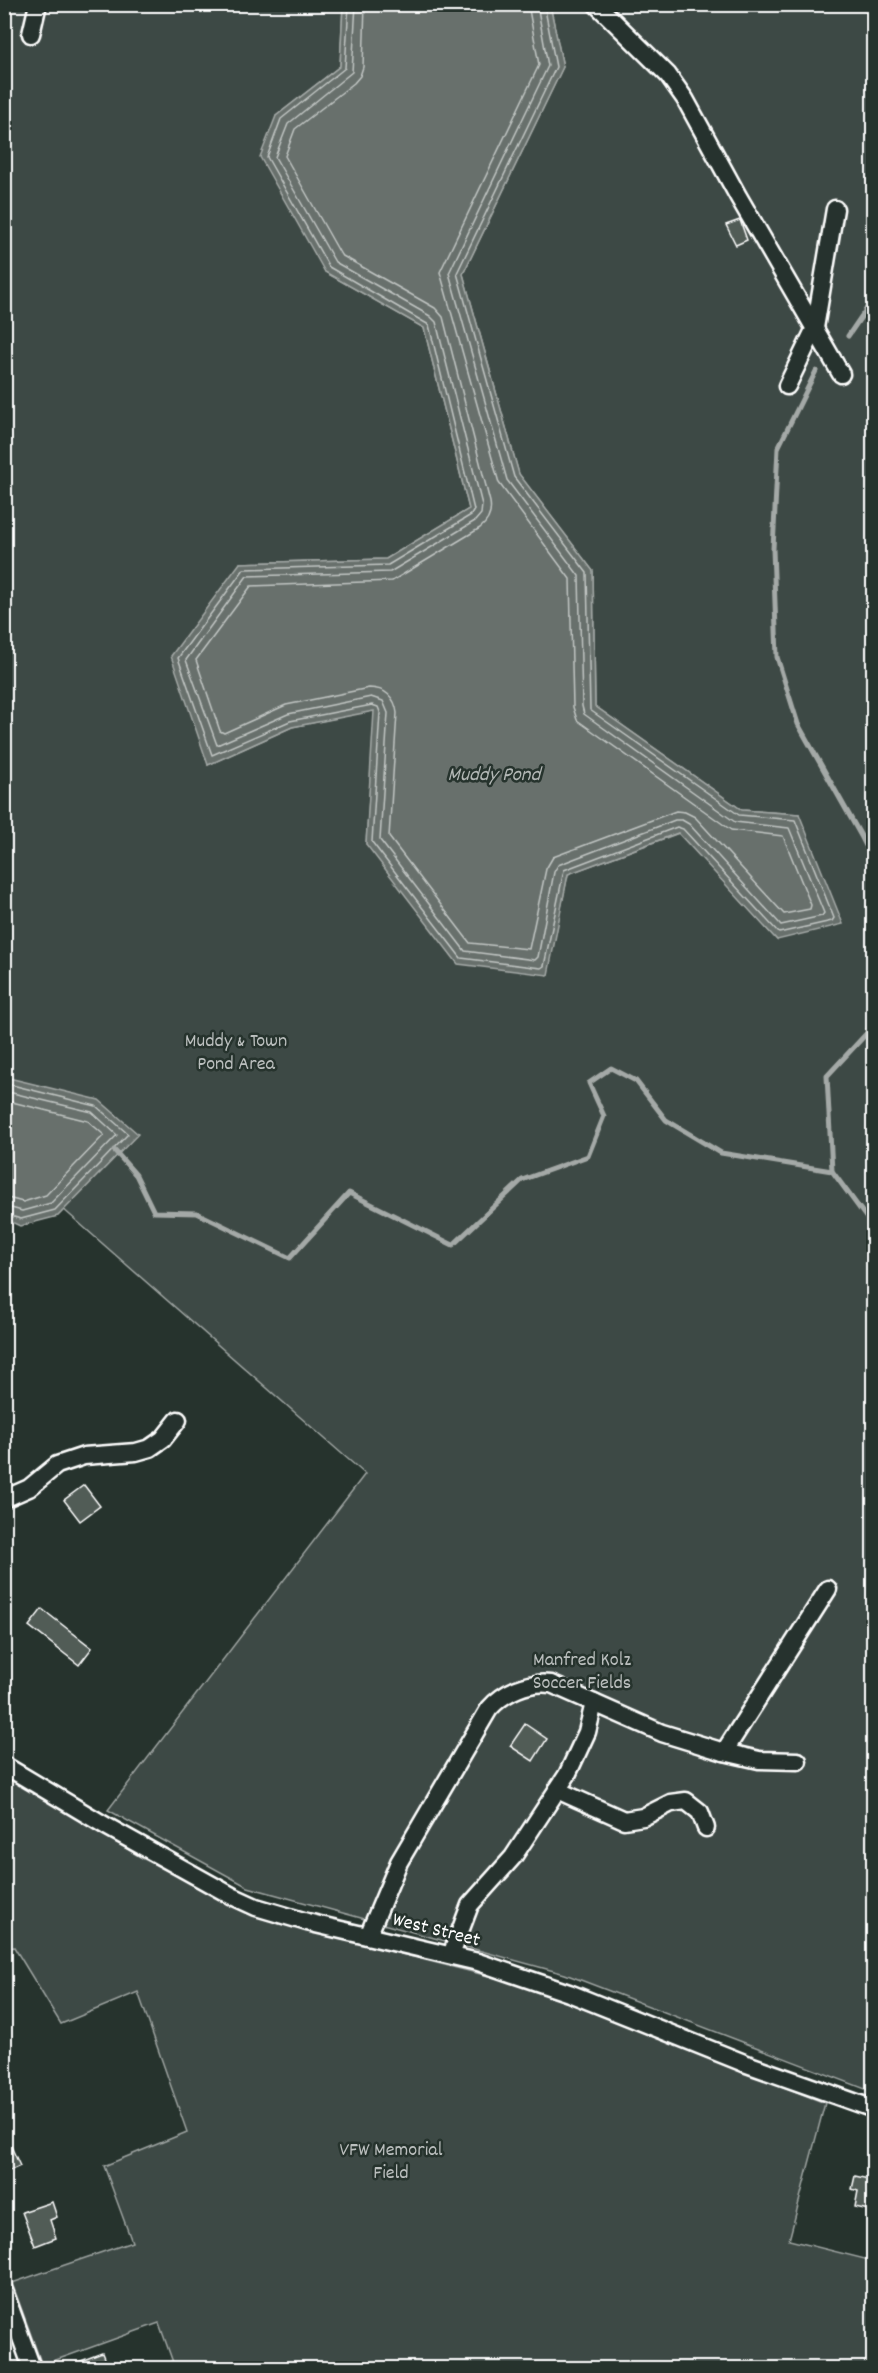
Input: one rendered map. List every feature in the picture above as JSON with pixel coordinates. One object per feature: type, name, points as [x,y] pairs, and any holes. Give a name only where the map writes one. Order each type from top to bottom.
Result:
[{"type":"street","points":[[31,34],[38,4]]},
{"type":"street","points":[[596,4],[668,75],[685,99],[841,374]]},
{"type":"street","points":[[787,386],[815,328],[835,208]]},
{"type":"street","points":[[4,1499],[29,1488],[57,1465],[84,1456],[136,1452],[150,1448],[163,1439],[178,1420]]},
{"type":"street","points":[[724,1752],[828,1589]]},
{"type":"street","points":[[368,1936],[395,1868],[491,1706],[508,1694],[536,1683],[554,1685],[662,1733],[759,1760],[798,1761]]},
{"type":"street","points":[[451,1956],[470,1905],[513,1857],[578,1755],[589,1726],[594,1703]]},
{"type":"street","name":"West Street","points":[[4,1765],[106,1827],[232,1896],[280,1915],[451,1956],[569,1993],[744,2063],[873,2109]]},
{"type":"street","points":[[557,1790],[624,1820],[643,1816],[671,1803],[686,1802],[700,1812],[706,1828]]},
{"type":"street","points":[[4,2291],[32,2368]]},
{"type":"green space","name":"Muddy & Town Pond Area","points":[[5,5],[343,5],[340,66],[276,116],[325,272],[424,328],[469,509],[386,559],[240,563],[208,765],[292,727],[375,710],[366,844],[547,975],[568,874],[679,833],[777,940],[799,814],[742,810],[595,706],[593,571],[519,474],[463,274],[563,67],[550,5],[873,5],[873,2092],[565,1974],[248,1887],[108,1810],[365,1474],[5,1158]]},
{"type":"green space","name":"VFW Memorial Field","points":[[4,1774],[142,1858],[256,1915],[520,1984],[825,2103],[789,2240],[873,2261],[873,2368],[175,2368],[159,2323],[42,2365],[12,2283],[132,2242],[104,2166],[187,2132],[138,1992],[61,2024],[14,1947],[5,1950]]},
{"type":"water","name":"Muddy Pond","points":[[343,5],[550,5],[563,67],[463,274],[519,474],[593,571],[595,706],[742,810],[799,814],[843,924],[777,940],[678,833],[568,874],[548,975],[458,964],[366,844],[374,711],[292,727],[208,765],[171,656],[240,563],[386,559],[469,509],[424,328],[325,272],[260,157],[276,116],[340,66]]},
{"type":"water","points":[[5,1077],[99,1100],[138,1134],[58,1216],[20,1226],[5,1219]]},
{"type":"building","points":[[740,220],[747,240],[736,245],[726,225]]},
{"type":"building","points":[[84,1485],[100,1506],[80,1521],[64,1500]]},
{"type":"building","points":[[42,1609],[92,1648],[79,1665],[29,1626]]},
{"type":"building","points":[[525,1724],[547,1739],[533,1761],[510,1746]]},
{"type":"building","points":[[4,2131],[20,2166],[4,2173]]},
{"type":"building","points":[[855,2176],[873,2180],[873,2206],[870,2205],[869,2210],[855,2207],[858,2191],[852,2189]]},
{"type":"building","points":[[52,2202],[57,2217],[50,2220],[56,2238],[35,2246],[22,2212]]},
{"type":"building","points":[[102,2353],[108,2368],[65,2368],[65,2367]]},
{"type":"waterway","points":[[848,336],[874,298]]},
{"type":"waterway","points":[[816,371],[778,448],[773,549],[777,657],[798,724],[874,862]]},
{"type":"waterway","points":[[874,1011],[867,1033],[827,1076],[832,1171],[874,1228]]},
{"type":"waterway","points":[[114,1150],[136,1175],[154,1212],[197,1213],[290,1258],[349,1193],[453,1245],[522,1180],[588,1156],[604,1116],[589,1083],[611,1068],[636,1081],[666,1120],[721,1153],[832,1171]]},
{"type":"park label","name":"Manfred Kolz Soccer Fields","points":[[582,1672]]}]
